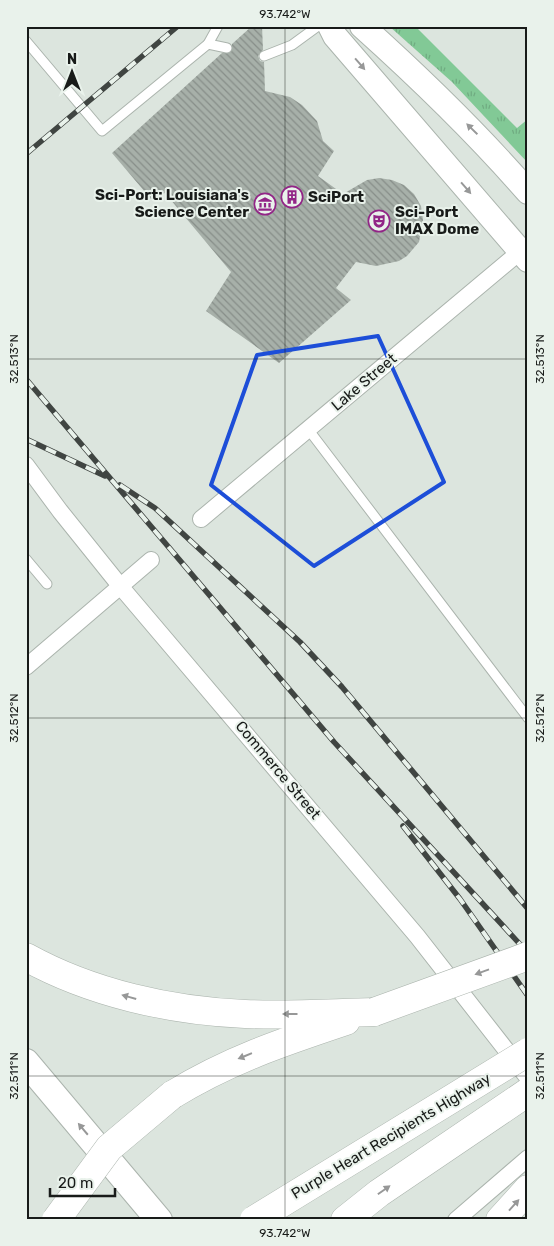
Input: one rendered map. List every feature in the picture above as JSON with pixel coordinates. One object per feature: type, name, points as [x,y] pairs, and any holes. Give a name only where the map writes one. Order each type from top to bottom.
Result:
[{"type":"highway","points":[[56,1220],[109,1148],[172,1095],[209,1072],[244,1056],[374,1012],[528,956]]},
{"type":"highway","points":[[26,957],[82,982],[135,998],[191,1010],[245,1014],[374,1012]]},
{"type":"highway","name":"Purple Heart Recipients Highway","points":[[254,1220],[528,1052]]},
{"type":"highway","points":[[345,1220],[379,1193],[528,1092]]},
{"type":"highway","points":[[500,1220],[528,1189]]},
{"type":"main road","points":[[330,26],[335,36],[525,252]]},
{"type":"main road","points":[[362,26],[417,75],[480,136],[528,192]]},
{"type":"main road","points":[[26,1062],[159,1220]]},
{"type":"street","name":"Lake Street","points":[[201,520],[308,429],[525,252]]},
{"type":"street","name":"Commerce Street","points":[[26,465],[121,587],[418,936],[528,1078]]},
{"type":"street","points":[[26,667],[152,560]]},
{"type":"street","points":[[456,1220],[528,1158]]},
{"type":"lane","points":[[26,41],[102,131],[208,44],[218,26]]},
{"type":"lane","points":[[264,56],[292,46],[318,26]]},
{"type":"lane","points":[[208,44],[228,48]]},
{"type":"lane","points":[[308,429],[528,718]]},
{"type":"lane","points":[[26,559],[48,584]]},
{"type":"highlighted area","points":[[378,336],[444,482],[314,566],[211,485],[257,355]]},
{"type":"green space","points":[[389,26],[415,26],[517,128],[528,119],[528,163],[452,82]]},
{"type":"building","name":"SciPort","points":[[252,26],[262,26],[263,50],[258,56],[260,61],[264,62],[265,91],[290,97],[302,105],[317,121],[323,141],[334,151],[318,176],[343,194],[367,180],[379,178],[392,180],[404,185],[414,194],[421,206],[423,220],[419,242],[407,256],[399,261],[376,266],[356,262],[336,288],[351,300],[279,363],[206,311],[231,272],[165,193],[151,199],[112,153],[222,53],[231,52],[232,44]]},
{"type":"railway","points":[[26,154],[178,26]]},
{"type":"railway","points":[[26,379],[334,742],[528,953]]},
{"type":"railway","points":[[26,439],[105,476]]},
{"type":"railway","points":[[120,485],[155,508],[300,642],[342,687],[528,909]]},
{"type":"railway","points":[[403,826],[460,899],[528,996]]},
{"type":"place","name":"SciPort","points":[[292,197]]},
{"type":"place","name":"Sci-Port: Louisiana's Science Center","points":[[265,204]]},
{"type":"place","name":"Sci-Port IMAX Dome","points":[[379,221]]}]
